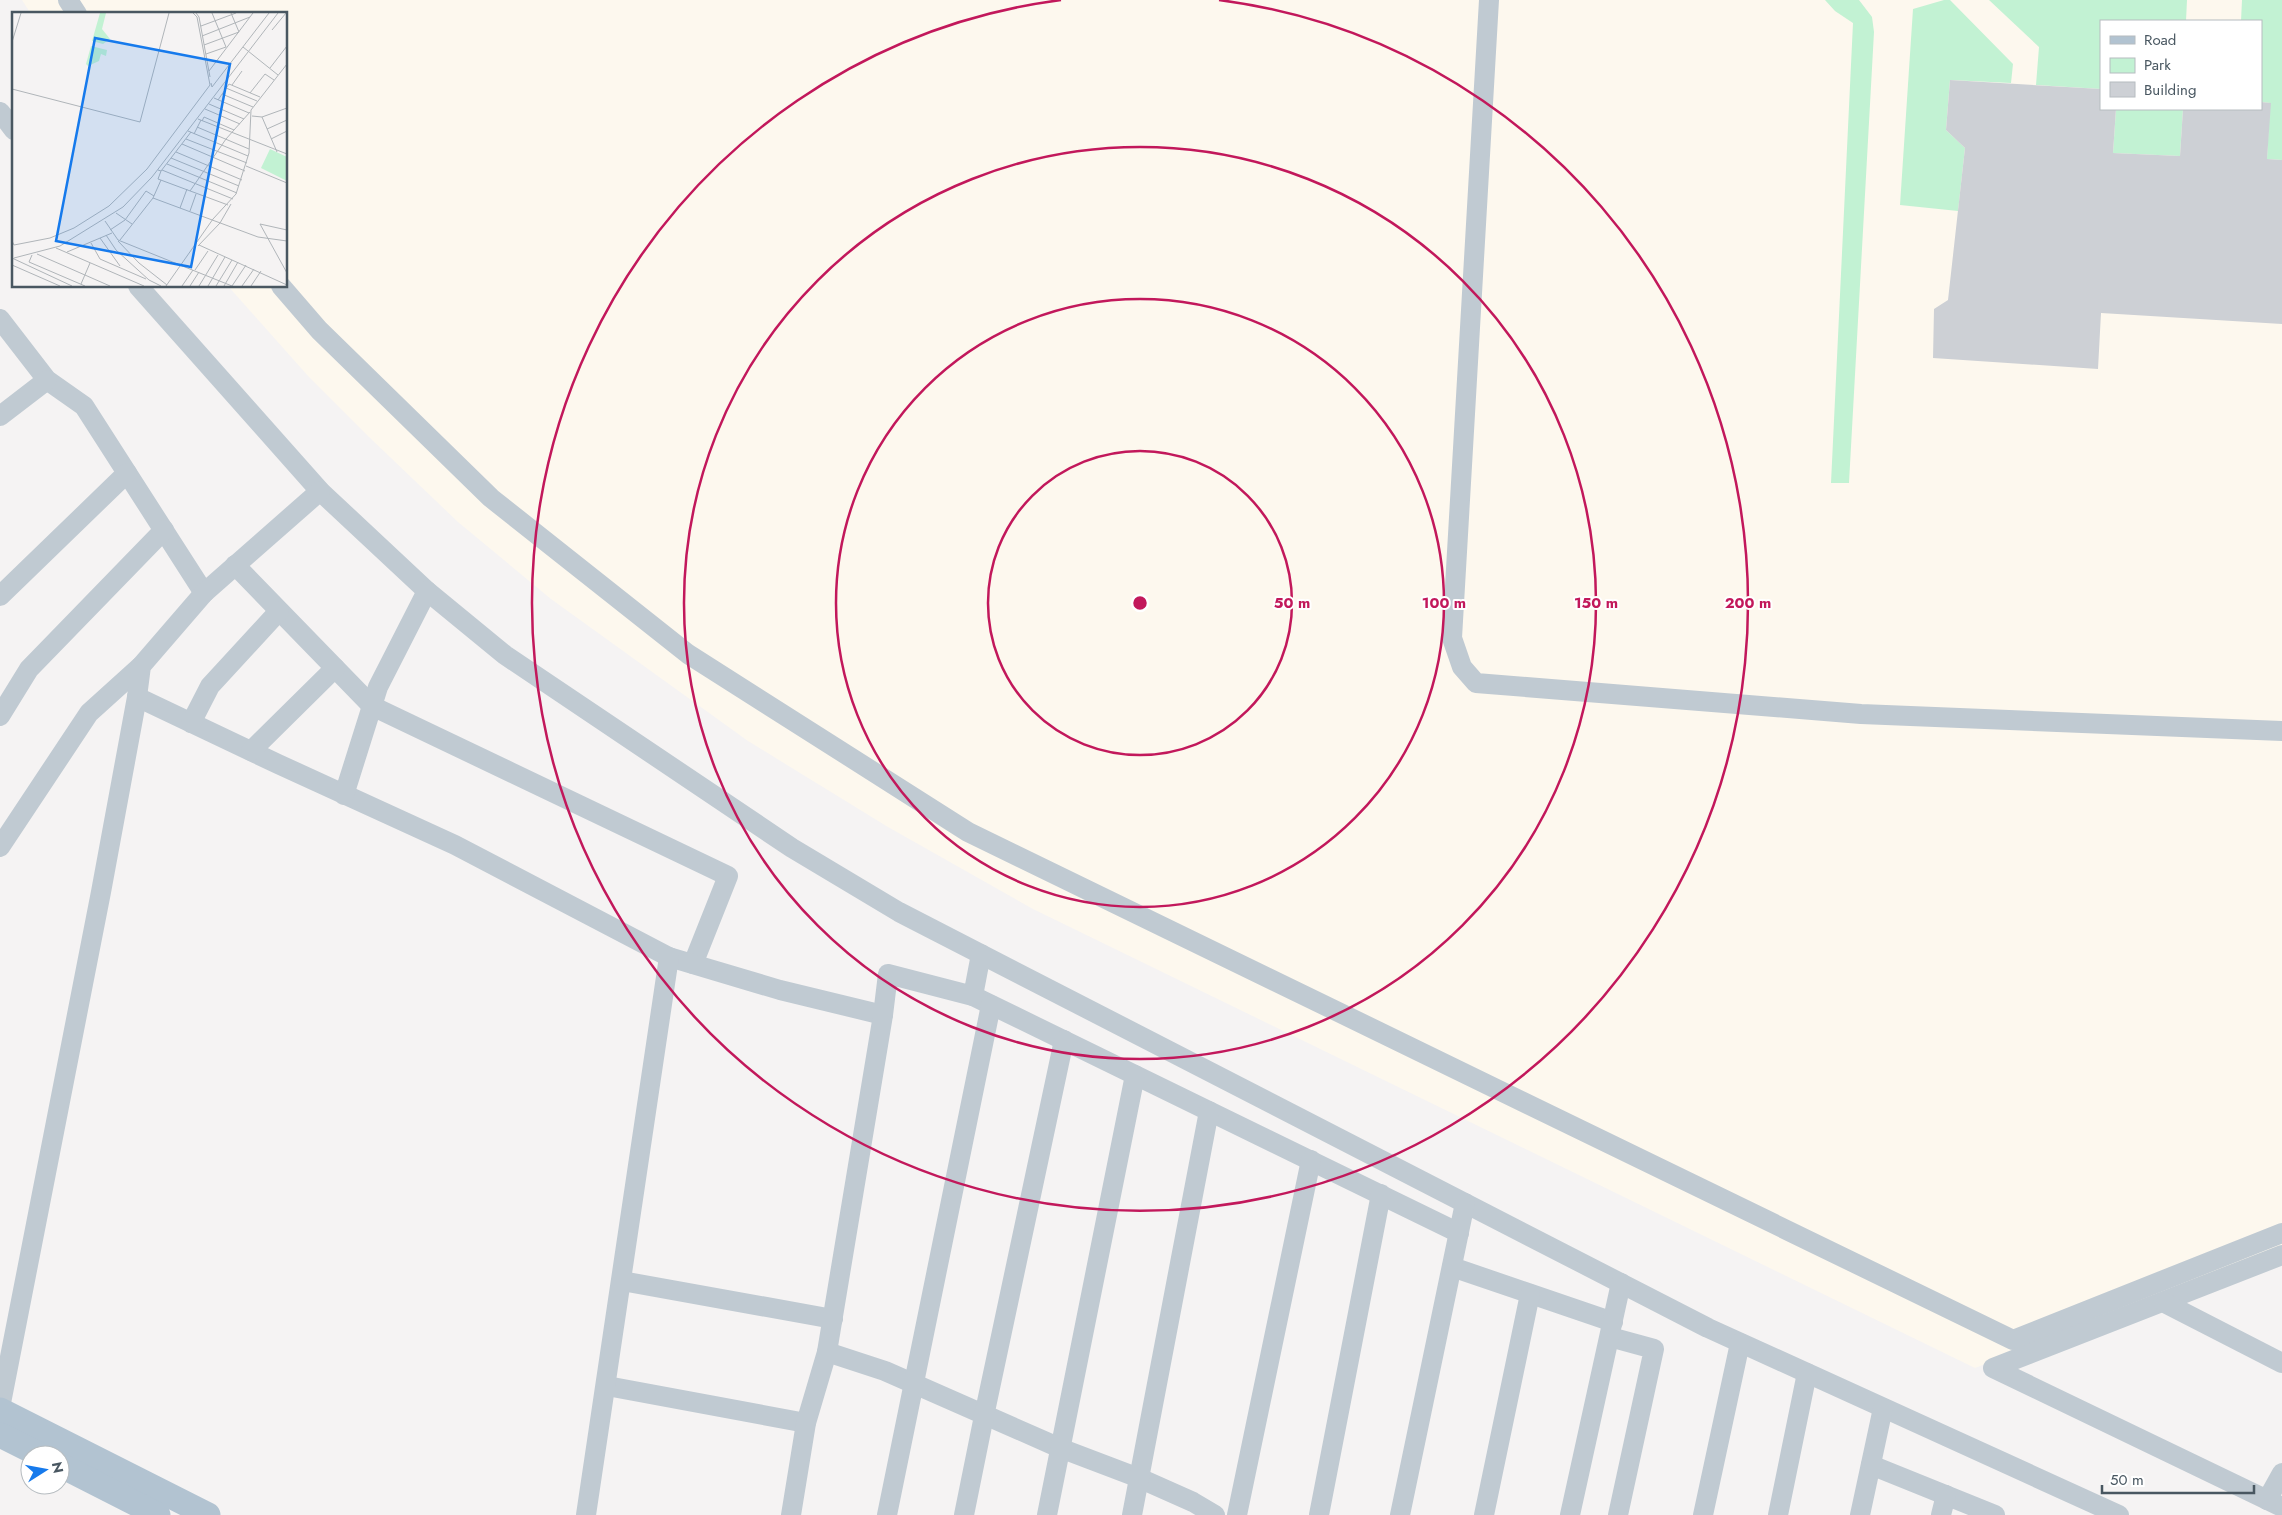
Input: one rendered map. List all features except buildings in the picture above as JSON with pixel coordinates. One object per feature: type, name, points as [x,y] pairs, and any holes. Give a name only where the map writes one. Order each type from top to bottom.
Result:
[{"type":"main road","points":[[0,1409],[208,1515]]},
{"type":"main road","points":[[0,1435],[20,1445]]},
{"type":"main road","points":[[70,1470],[158,1515]]},
{"type":"street","points":[[68,0],[76,12]]},
{"type":"street","points":[[1489,0],[1452,638],[1462,667],[1476,682],[1861,714],[2282,731]]},
{"type":"street","points":[[0,112],[12,127]]},
{"type":"street","points":[[140,288],[320,491],[427,591],[505,655],[792,848],[899,912],[1740,1343],[2119,1515]]},
{"type":"street","points":[[283,288],[319,330],[491,498],[688,654],[968,832],[2004,1336],[2013,1340],[2282,1233]]},
{"type":"street","points":[[0,318],[47,380],[84,406],[204,594]]},
{"type":"street","points":[[0,416],[47,380]]},
{"type":"street","points":[[0,596],[127,473]]},
{"type":"street","points":[[0,848],[89,713],[140,666],[204,594],[320,491]]},
{"type":"street","points":[[0,716],[29,669],[164,530]]},
{"type":"street","points":[[235,566],[372,706],[728,876],[693,964]]},
{"type":"street","points":[[344,794],[378,687],[427,591]]},
{"type":"street","points":[[191,723],[210,686],[279,611]]},
{"type":"street","points":[[0,1409],[99,902],[137,697],[140,666]]},
{"type":"street","points":[[251,751],[335,668]]},
{"type":"street","points":[[137,697],[455,845],[669,957],[780,990],[883,1015]]},
{"type":"street","points":[[887,1515],[982,1000],[981,954]]},
{"type":"street","points":[[586,1515],[607,1386],[669,957]]},
{"type":"street","points":[[791,1515],[806,1423],[827,1352],[833,1319],[883,1015],[888,974],[982,1000],[1459,1233]]},
{"type":"street","points":[[964,1515],[1064,1040]]},
{"type":"street","points":[[1047,1515],[1135,1075]]},
{"type":"street","points":[[1132,1515],[1209,1111]]},
{"type":"street","points":[[1238,1515],[1311,1160]]},
{"type":"street","points":[[1319,1515],[1380,1194]]},
{"type":"street","points":[[1400,1515],[1465,1203]]},
{"type":"street","points":[[2282,1255],[1993,1368],[2275,1503],[2282,1473]]},
{"type":"street","points":[[1452,1267],[1530,1294],[1654,1349],[1618,1515]]},
{"type":"street","points":[[622,1281],[833,1319]]},
{"type":"street","points":[[1570,1515],[1622,1283]]},
{"type":"street","points":[[1484,1515],[1530,1294]]},
{"type":"street","points":[[2164,1302],[2282,1363]]},
{"type":"street","points":[[1703,1515],[1740,1343]]},
{"type":"street","points":[[827,1352],[885,1370],[984,1416],[1139,1478],[1193,1502],[1215,1515]]},
{"type":"street","points":[[1778,1515],[1807,1373]]},
{"type":"street","points":[[607,1386],[806,1423]]},
{"type":"street","points":[[1860,1515],[1883,1408]]},
{"type":"street","points":[[1871,1465],[1994,1515]]},
{"type":"street","points":[[1941,1515],[1946,1495]]},
{"type":"shaded area","points":[[22,0],[2282,0],[2282,1247],[1975,1368],[1033,909],[888,827],[748,741],[551,599],[458,522],[309,377],[230,288],[288,288],[288,12],[30,12]]},
{"type":"green space","points":[[1825,0],[1859,0],[1872,17],[1874,32],[1849,483],[1831,483],[1853,23],[1835,11]]},
{"type":"green space","points":[[1950,0],[2013,64],[2011,83],[1950,80],[1946,130],[1965,148],[1958,211],[1900,205],[1913,9]]},
{"type":"green space","points":[[1989,0],[2187,0],[2186,20],[2100,20],[2100,89],[2036,85],[2039,47]]},
{"type":"green space","points":[[2242,0],[2282,0],[2282,160],[2267,159],[2270,103],[2262,102],[2262,20],[2241,20]]},
{"type":"green space","points":[[2116,110],[2183,110],[2180,156],[2113,153]]}]
